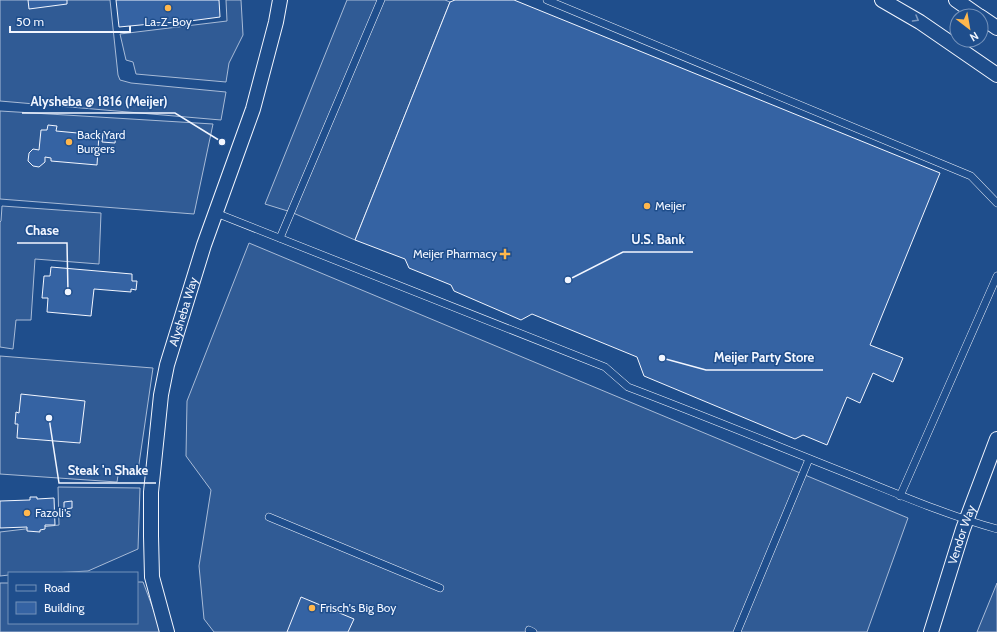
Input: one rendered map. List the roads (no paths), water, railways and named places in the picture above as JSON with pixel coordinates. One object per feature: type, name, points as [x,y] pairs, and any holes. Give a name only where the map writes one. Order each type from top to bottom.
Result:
[{"type":"street","name":"Alysheba Way","points":[[167,632],[152,577],[151,492],[161,395],[167,365],[184,309],[253,109],[276,22],[280,0]]},
{"type":"street","points":[[882,0],[920,22],[997,75]]},
{"type":"street","points":[[956,0],[967,8]]},
{"type":"street","name":"Vendor Way","points":[[931,632],[966,521],[997,439]]},
{"type":"lane","points":[[280,238],[382,0]]},
{"type":"lane","points":[[547,0],[971,176],[997,203]]},
{"type":"lane","points":[[216,213],[605,366],[628,387],[900,496],[966,521],[997,529]]},
{"type":"lane","points":[[900,496],[997,276]]},
{"type":"lane","points":[[737,632],[809,459]]},
{"type":"lane","points":[[269,517],[440,588]]},
{"type":"place","name":"La-Z-Boy","points":[[168,8]]},
{"type":"place","name":"Back Yard Burgers","points":[[69,142]]},
{"type":"place","name":"Alysheba @ 1816 (Meijer)","points":[[222,142]]},
{"type":"place","name":"Meijer","points":[[647,206]]},
{"type":"place","name":"Meijer Pharmacy","points":[[505,254]]},
{"type":"place","name":"U.S. Bank","points":[[568,280]]},
{"type":"place","name":"Chase","points":[[68,292]]},
{"type":"place","name":"Meijer Party Store","points":[[662,358]]},
{"type":"place","name":"Steak 'n Shake","points":[[49,418]]},
{"type":"place","name":"Fazoli's","points":[[27,513]]},
{"type":"place","name":"Frisch's Big Boy","points":[[312,608]]}]
